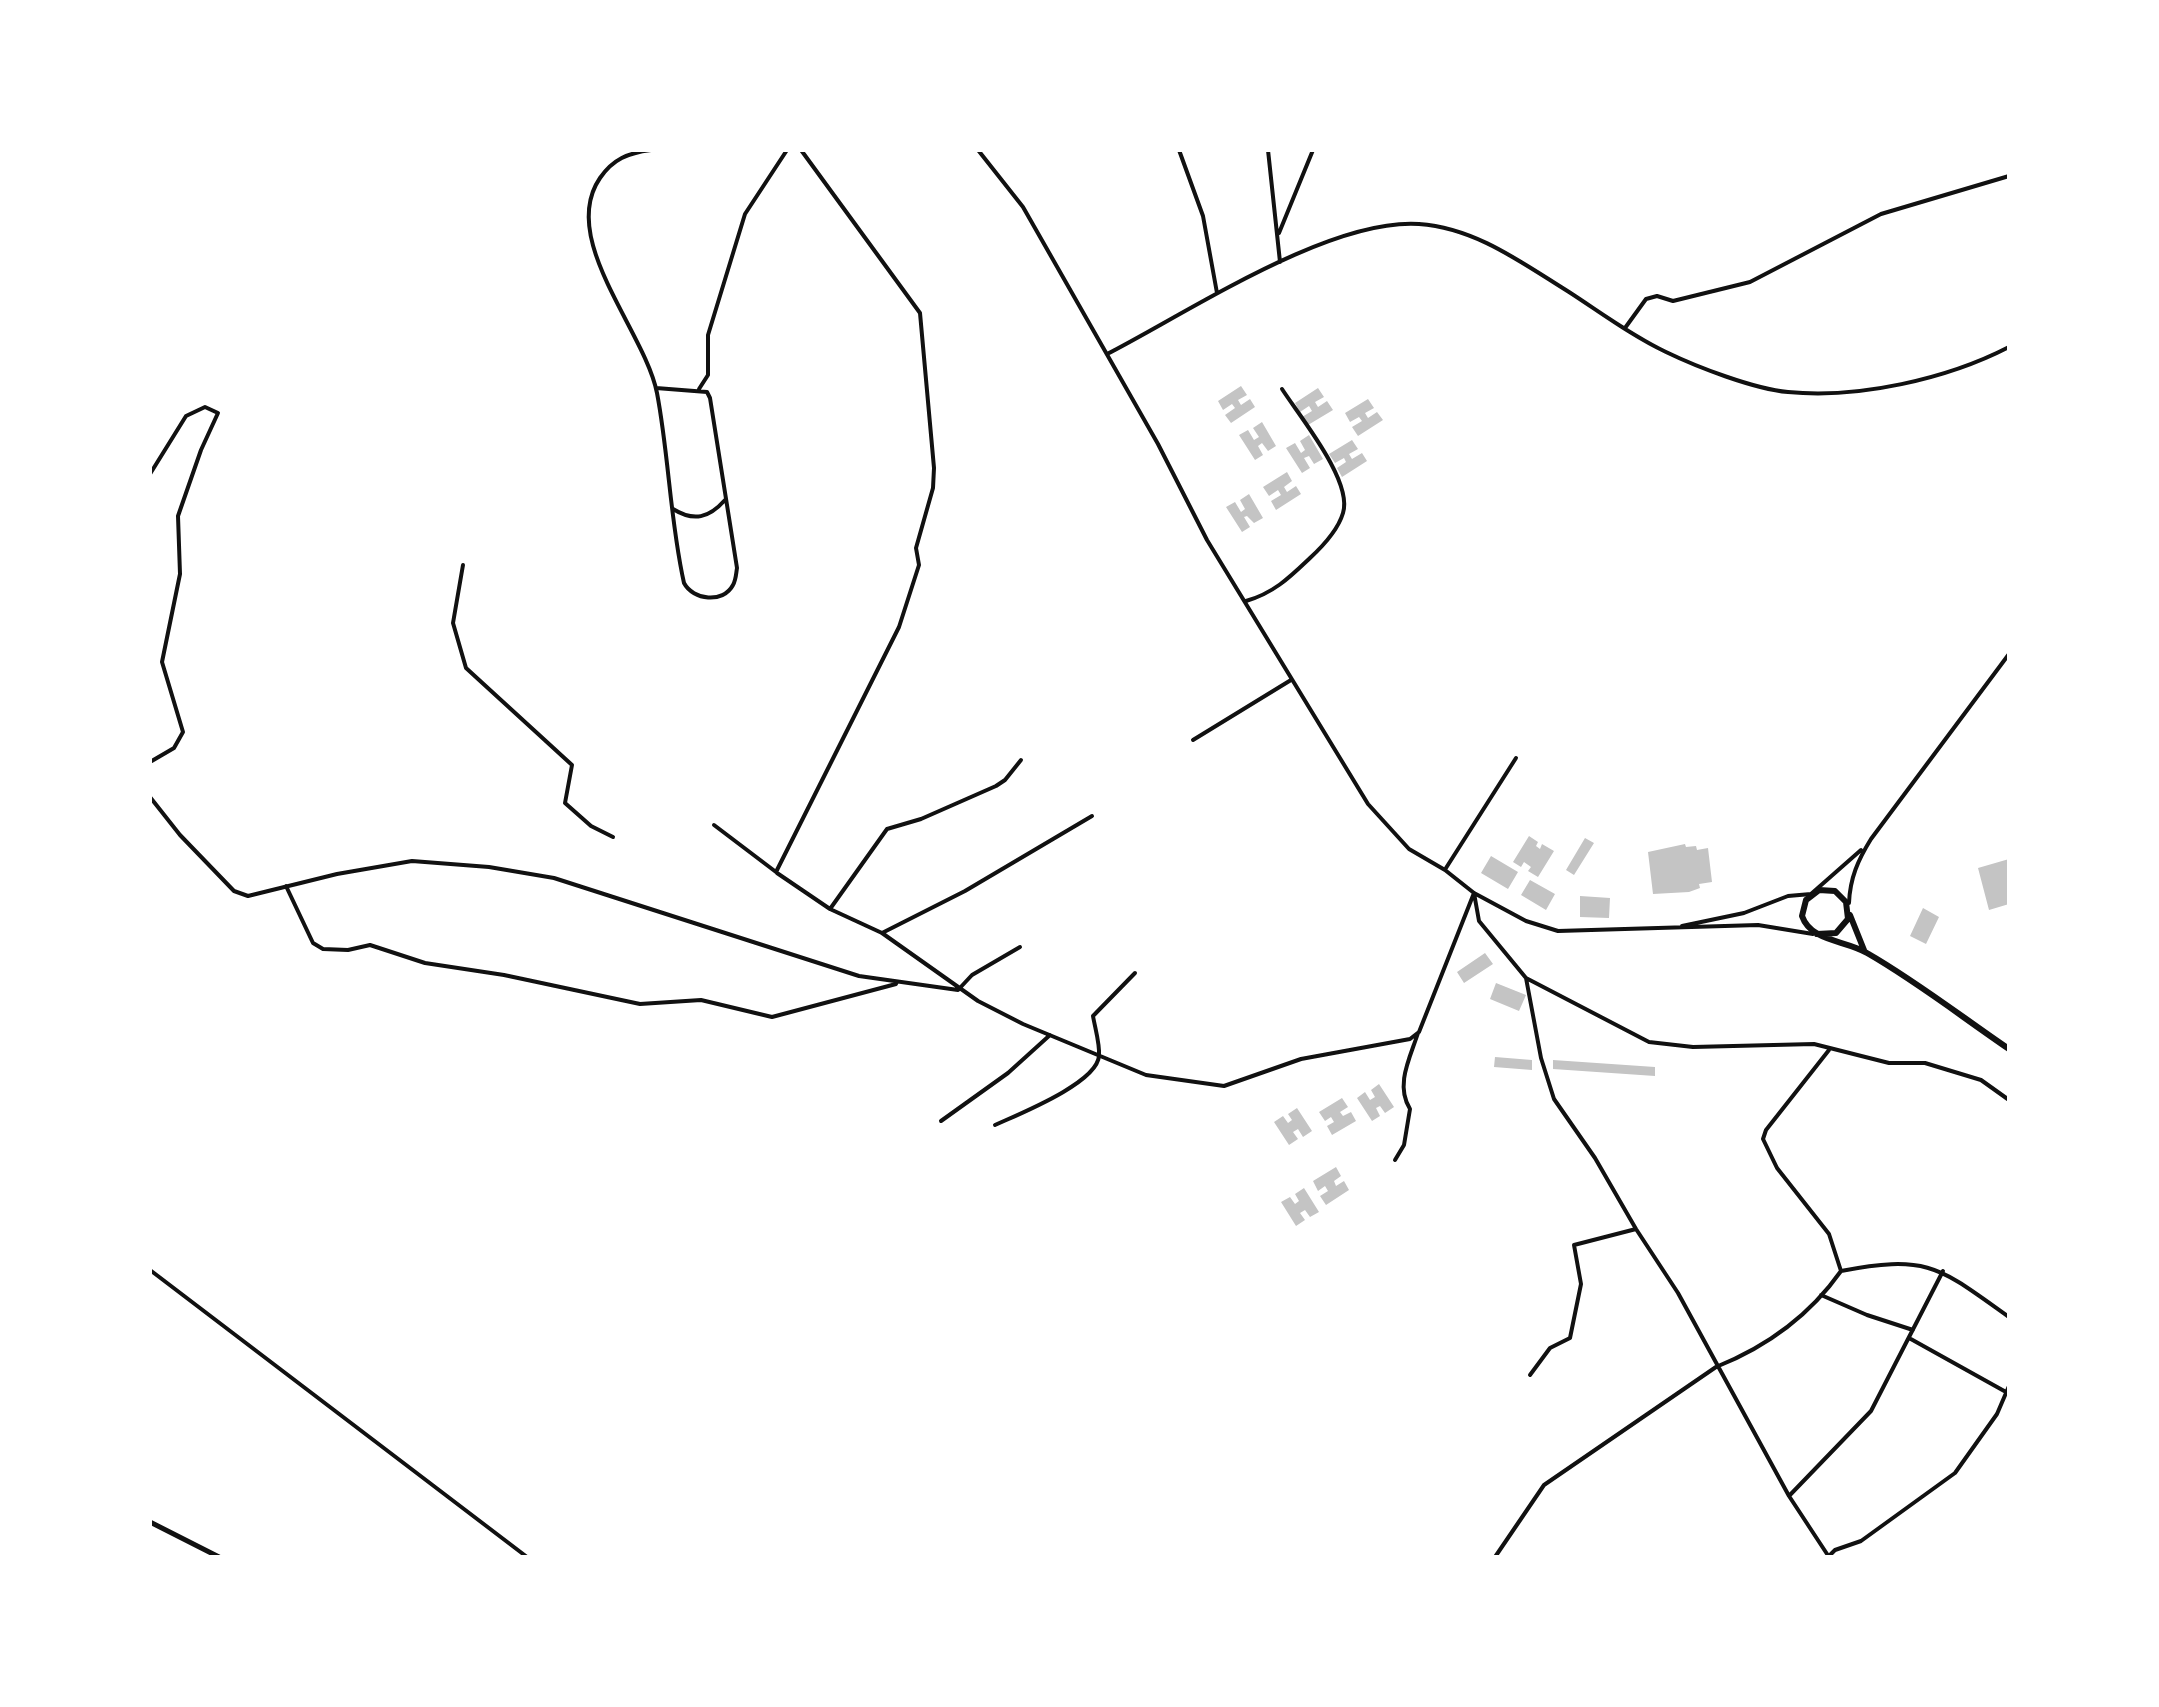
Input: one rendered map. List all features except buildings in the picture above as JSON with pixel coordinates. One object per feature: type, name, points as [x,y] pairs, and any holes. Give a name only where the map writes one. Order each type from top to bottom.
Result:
[{"type":"main road","points":[[1864,951],[1842,895],[1818,890],[1811,894],[1802,908],[1805,924],[1818,934],[1864,951],[2009,1049]]},
{"type":"main road","points":[[1818,934],[1836,933],[1848,919],[1849,910]]},
{"type":"street","points":[[651,150],[630,153],[611,163],[596,182],[588,212],[594,248],[656,388],[681,568],[690,593],[699,598],[724,594],[733,586],[737,568],[713,406],[707,392],[656,388]]},
{"type":"street","points":[[699,390],[708,375],[708,334],[745,214],[787,150]]},
{"type":"street","points":[[776,872],[900,627],[919,565],[916,548],[933,488],[934,468],[920,312],[802,150]]},
{"type":"street","points":[[978,150],[1023,207],[1207,540],[1368,804],[1409,848],[1474,893],[1526,921],[1558,931],[1758,924],[1818,934]]},
{"type":"street","points":[[1179,150],[1204,216],[1216,294]]},
{"type":"street","points":[[1268,150],[1280,262]]},
{"type":"street","points":[[1278,238],[1314,150]]},
{"type":"street","points":[[1625,328],[1646,299],[1657,296],[1673,301],[1750,282],[1881,214],[2009,176]]},
{"type":"street","points":[[1106,354],[1280,262],[1368,228],[1418,224],[1469,235],[1519,259],[1663,351],[1708,370],[1787,392],[1892,386],[1981,362],[2009,348]]},
{"type":"street","points":[[1246,601],[1268,594],[1288,579],[1325,544],[1344,512],[1343,484],[1282,389]]},
{"type":"street","points":[[150,474],[186,416],[205,407],[218,413],[200,450],[178,516],[180,574],[162,662],[183,732],[174,748],[150,762]]},
{"type":"street","points":[[673,509],[699,518],[714,512],[727,498]]},
{"type":"street","points":[[463,565],[453,624],[466,668],[572,765],[565,803],[592,826],[613,836]]},
{"type":"street","points":[[1675,928],[1744,913],[1788,896],[1811,894],[1853,860],[2009,654]]},
{"type":"street","points":[[1193,740],[1292,679]]},
{"type":"street","points":[[1445,870],[1516,758]]},
{"type":"street","points":[[830,908],[886,829],[996,786],[1021,760]]},
{"type":"street","points":[[150,797],[180,836],[234,891],[248,896],[348,871],[421,860],[505,870],[554,878],[597,894],[672,913],[860,976],[958,990]]},
{"type":"street","points":[[882,933],[1092,816]]},
{"type":"street","points":[[714,824],[830,908],[882,933],[920,958],[958,990],[1050,1036],[1146,1076],[1224,1086],[1300,1060],[1410,1039],[1418,1032]]},
{"type":"street","points":[[1849,910],[1850,884],[1871,839]]},
{"type":"street","points":[[286,886],[313,942],[323,949],[348,950],[370,944],[424,963],[640,1004],[702,1000],[772,1017],[901,983]]},
{"type":"street","points":[[1474,893],[1479,921],[1526,978],[1648,1042],[1693,1047],[1814,1044],[1888,1064],[1925,1063],[1981,1080],[2009,1100]]},
{"type":"street","points":[[1396,1160],[1404,1145],[1410,1109],[1402,1096],[1402,1085],[1418,1032],[1474,893]]},
{"type":"street","points":[[958,990],[972,975],[1020,946]]},
{"type":"street","points":[[996,1125],[1045,1102],[1094,1072],[1099,1057],[1093,1016],[1135,973]]},
{"type":"street","points":[[1526,978],[1541,1058],[1554,1100],[1678,1292],[1788,1496],[1829,1557],[1835,1550],[1861,1541],[1955,1473],[1997,1414],[2008,1389],[1909,1338]]},
{"type":"street","points":[[941,1121],[1008,1073],[1050,1036]]},
{"type":"street","points":[[1831,1048],[1766,1130],[1764,1139],[1777,1168],[1830,1234],[1842,1271]]},
{"type":"street","points":[[1530,1374],[1550,1348],[1570,1338],[1582,1284],[1574,1245],[1636,1229]]},
{"type":"street","points":[[1495,1557],[1544,1485],[1716,1367],[1772,1340],[1842,1271],[1912,1263],[1943,1272],[2009,1317]]},
{"type":"street","points":[[150,1270],[526,1557]]},
{"type":"street","points":[[1788,1496],[1870,1411],[1943,1272]]},
{"type":"street","points":[[1821,1295],[1914,1330]]},
{"type":"street","points":[[150,1522],[219,1557]]}]
